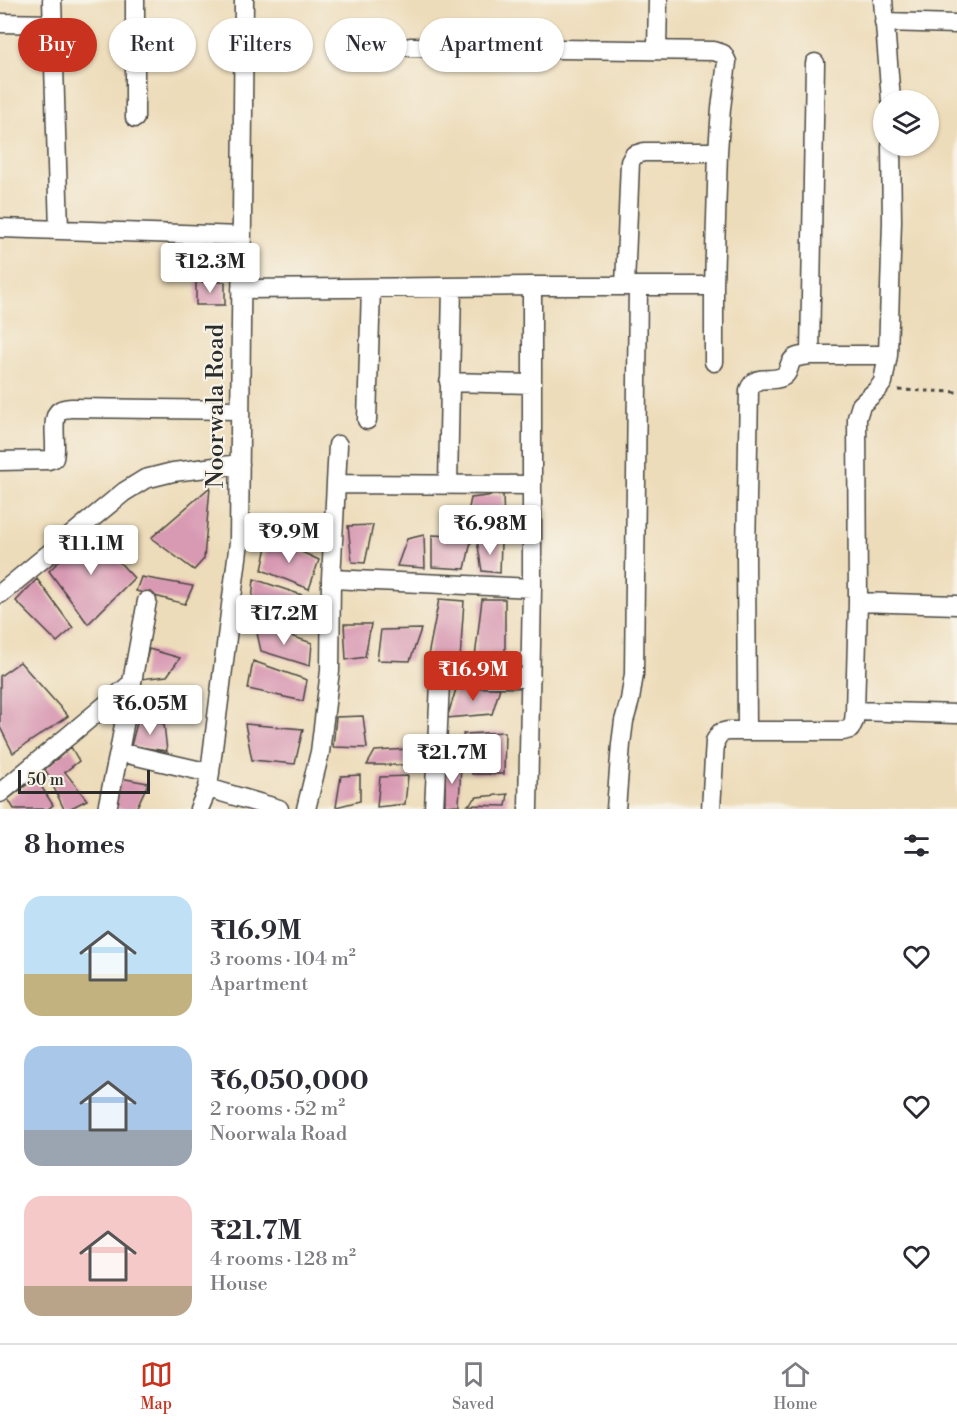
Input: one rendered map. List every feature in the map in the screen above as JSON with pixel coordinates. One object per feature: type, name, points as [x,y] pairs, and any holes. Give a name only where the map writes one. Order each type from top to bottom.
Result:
[{"type":"street","points":[[52,0],[52,18]]},
{"type":"street","points":[[135,0],[135,118]]},
{"type":"street","name":"Noorwala Road","points":[[199,809],[209,781],[239,542],[244,0]]},
{"type":"street","points":[[657,50],[658,0]]},
{"type":"street","points":[[883,0],[890,90]]},
{"type":"street","points":[[884,22],[957,24]]},
{"type":"street","points":[[0,23],[18,23]]},
{"type":"street","points":[[410,47],[714,51],[723,54],[727,62],[718,152],[714,362]]},
{"type":"street","points":[[810,356],[815,63]]},
{"type":"street","points":[[54,72],[59,230]]},
{"type":"street","points":[[616,809],[624,721],[634,674],[630,162],[634,155],[644,152],[718,152]]},
{"type":"street","points":[[711,809],[715,741],[720,733],[728,731],[843,731],[850,729],[854,721],[858,602],[857,418],[861,405],[878,390],[883,382],[888,356],[892,221],[891,156]]},
{"type":"street","points":[[0,228],[242,236]]},
{"type":"street","points":[[528,809],[532,588],[532,286]]},
{"type":"street","points":[[241,289],[714,286]]},
{"type":"street","points":[[448,484],[452,287]]},
{"type":"street","points":[[367,420],[371,288]]},
{"type":"street","points":[[747,731],[746,553],[749,390],[756,381],[785,376],[792,359],[810,356],[888,356]]},
{"type":"street","points":[[449,382],[532,384]]},
{"type":"street","points":[[0,461],[54,458],[56,414],[71,408],[240,410]]},
{"type":"street","points":[[306,809],[320,752],[330,671],[331,579],[338,445]]},
{"type":"street","points":[[0,594],[124,492],[146,479],[174,472],[240,464]]},
{"type":"street","points":[[336,484],[532,485]]},
{"type":"street","points":[[331,579],[532,588]]},
{"type":"street","points":[[107,809],[147,601]]},
{"type":"street","points":[[858,602],[957,605]]},
{"type":"street","points":[[434,809],[440,683],[448,678],[531,678]]},
{"type":"street","points":[[0,793],[132,683]]},
{"type":"street","points":[[855,711],[957,714]]},
{"type":"street","points":[[119,752],[209,781],[279,809]]},
{"type":"path","points":[[878,390],[957,392]]},
{"type":"building","points":[[196,282],[225,282],[225,305],[196,305]]},
{"type":"building","points":[[210,487],[204,559],[194,570],[151,538]]},
{"type":"building","points":[[503,494],[504,527],[465,527],[471,498]]},
{"type":"building","points":[[373,525],[365,563],[352,562],[348,526]]},
{"type":"building","points":[[90,530],[134,578],[88,624],[49,571]]},
{"type":"building","points":[[424,535],[425,568],[397,566],[407,539]]},
{"type":"building","points":[[432,535],[472,537],[465,569],[432,567]]},
{"type":"building","points":[[269,537],[319,560],[309,589],[262,570]]},
{"type":"building","points":[[477,540],[501,542],[500,573],[482,571]]},
{"type":"building","points":[[141,577],[193,586],[185,604],[136,591]]},
{"type":"building","points":[[37,579],[73,628],[57,642],[16,601]]},
{"type":"building","points":[[254,579],[311,598],[305,630],[251,612]]},
{"type":"building","points":[[439,599],[464,601],[460,660],[427,661]]},
{"type":"building","points":[[482,599],[505,599],[505,664],[474,666]]},
{"type":"building","points":[[255,624],[312,643],[310,666],[261,651]]},
{"type":"building","points":[[344,624],[371,624],[365,657],[346,660]]},
{"type":"building","points":[[421,629],[410,661],[377,660],[381,630]]},
{"type":"building","points":[[149,649],[180,658],[167,676],[141,679]]},
{"type":"building","points":[[253,661],[307,680],[303,701],[248,689]]},
{"type":"building","points":[[20,662],[68,716],[13,753],[0,727],[0,676]]},
{"type":"building","points":[[457,686],[500,688],[492,714],[447,718]]},
{"type":"building","points":[[363,716],[367,748],[333,747],[336,717]]},
{"type":"building","points":[[138,719],[164,724],[167,751],[131,746]]},
{"type":"building","points":[[245,724],[303,729],[295,764],[252,760]]},
{"type":"building","points":[[505,732],[504,774],[472,774],[463,734]]},
{"type":"building","points":[[71,747],[79,761],[65,772],[87,800],[69,809],[64,809],[45,769]]},
{"type":"building","points":[[408,749],[405,765],[367,765],[375,751]]},
{"type":"building","points":[[445,765],[461,765],[459,805],[445,806]]},
{"type":"building","points":[[360,775],[360,801],[336,807],[341,776]]},
{"type":"building","points":[[408,776],[405,804],[377,807],[380,777]]},
{"type":"building","points":[[36,778],[53,805],[48,809],[14,809],[8,799]]},
{"type":"building","points":[[120,778],[148,783],[136,809],[115,807]]},
{"type":"building","points":[[508,794],[506,806],[468,805],[477,797]]}]
